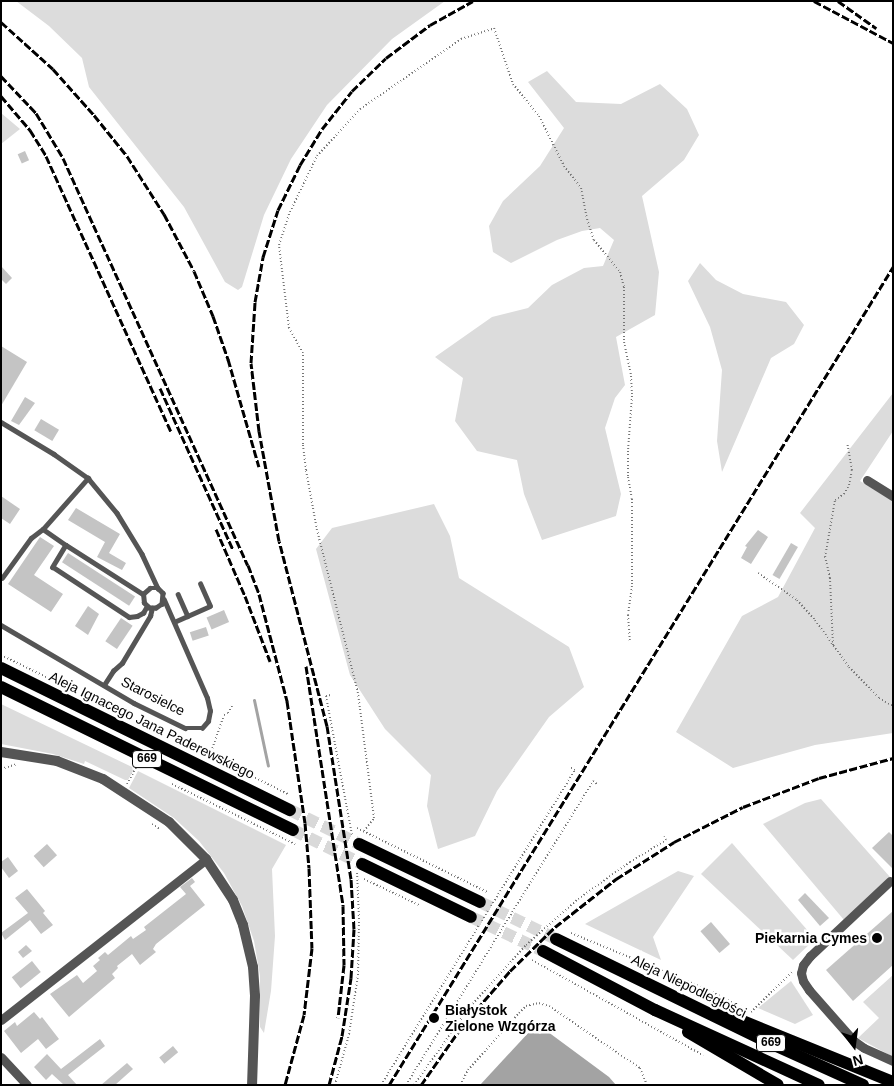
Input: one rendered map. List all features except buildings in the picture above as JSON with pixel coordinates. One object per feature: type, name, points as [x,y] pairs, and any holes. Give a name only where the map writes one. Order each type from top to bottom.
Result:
[{"type":"main road","name":"Aleja Ignacego Jana Paderewskiego","points":[[1,668],[290,810]]},
{"type":"main road","name":"669","points":[[1,687],[293,830]]},
{"type":"main road","points":[[356,843],[484,897]]},
{"type":"main road","points":[[359,866],[471,917]]},
{"type":"main road","name":"Aleja Niepodległości","points":[[561,935],[680,999],[863,1085]]},
{"type":"main road","name":"669","points":[[543,951],[655,1010],[819,1085]]},
{"type":"main road","points":[[680,999],[737,1016],[893,1082]]},
{"type":"main road","points":[[655,1010],[706,1045],[778,1085]]},
{"type":"street","points":[[866,480],[893,496]]},
{"type":"street","points":[[1,752],[57,761],[104,779],[169,822],[206,859],[233,900],[243,925],[253,967],[255,996],[252,1085]]},
{"type":"street","points":[[1,1020],[206,859]]},
{"type":"street","points":[[891,880],[810,956],[803,965],[801,973],[803,981],[809,990],[843,1029],[864,1048],[893,1061]]},
{"type":"street","points":[[1,1057],[26,1085]]},
{"type":"lane","points":[[1,422],[54,454],[88,478],[117,513],[142,554],[158,588],[163,593],[164,600],[174,622],[210,606],[200,584]]},
{"type":"lane","points":[[2,578],[31,538],[43,528],[88,478]]},
{"type":"lane","points":[[43,528],[66,545],[144,594]]},
{"type":"lane","points":[[66,545],[53,567],[129,617],[137,616],[149,607],[159,606],[164,600]]},
{"type":"lane","points":[[104,685],[113,671],[122,663],[150,616],[149,607],[144,603],[144,594],[150,588],[158,588]]},
{"type":"lane","points":[[178,594],[188,616]]},
{"type":"lane","name":"Starosielce","points":[[1,625],[134,703],[185,728],[194,730],[202,728],[208,721],[210,711],[174,622]]},
{"type":"path","points":[[364,831],[374,818],[358,693],[317,530],[306,470],[303,444],[303,352],[290,328],[278,246],[290,212],[317,156],[360,109],[461,39],[494,28],[513,84],[539,116],[564,166],[581,188],[587,219],[594,240],[620,272],[624,287],[624,342],[632,376],[628,451],[628,477],[632,499],[632,586],[628,615],[630,643]]},
{"type":"path","points":[[833,645],[830,578],[825,557],[835,500],[844,494],[849,485],[852,470],[847,443]]},
{"type":"path","points":[[758,573],[797,600],[815,620],[849,667],[873,692],[893,706]]},
{"type":"path","points":[[1,654],[127,717]]},
{"type":"path","points":[[330,695],[326,696],[356,843]]},
{"type":"path","points":[[210,755],[224,715],[228,713],[233,704]]},
{"type":"path","points":[[170,738],[210,755],[288,794]]},
{"type":"path","points":[[1,769],[20,764]]},
{"type":"path","points":[[125,786],[137,766]]},
{"type":"path","points":[[406,1085],[593,781],[597,784]]},
{"type":"path","points":[[357,828],[484,897]]},
{"type":"path","points":[[414,1085],[454,1028],[494,979],[545,928],[595,886],[666,840],[664,837]]},
{"type":"path","points":[[335,1085],[349,1034],[358,975],[359,866]]},
{"type":"path","points":[[364,879],[423,907]]},
{"type":"path","points":[[561,935],[706,989],[760,1015]]},
{"type":"path","points":[[532,960],[708,1057]]},
{"type":"path","points":[[751,1012],[792,972]]},
{"type":"path","points":[[460,1085],[468,1070],[519,1013],[526,1006],[539,1003],[549,1006],[640,1068],[648,1085]]},
{"type":"path","points":[[445,1021],[454,1028]]},
{"type":"shaded area","points":[[16,1],[445,1],[392,39],[327,105],[291,159],[264,215],[242,287],[238,290],[225,282],[184,207],[89,87],[82,58],[49,26]]},
{"type":"shaded area","points":[[547,71],[576,102],[621,104],[660,84],[687,109],[699,135],[684,160],[642,196],[659,272],[655,315],[616,337],[625,385],[615,398],[605,428],[621,494],[616,516],[542,540],[524,494],[517,460],[477,451],[455,421],[463,378],[435,357],[492,317],[528,308],[552,285],[584,268],[603,266],[614,240],[600,228],[582,231],[557,240],[511,263],[493,252],[489,226],[503,201],[540,166],[564,128],[528,82]]},
{"type":"shaded area","points":[[1,113],[20,129],[1,144]]},
{"type":"shaded area","points":[[700,263],[716,280],[743,294],[786,302],[804,325],[794,344],[771,358],[722,472],[717,441],[722,370],[710,327],[688,281]]},
{"type":"shaded area","points":[[893,393],[893,431],[860,481],[893,501],[893,733],[815,745],[733,768],[676,732],[742,616],[778,597],[815,528],[800,513]]},
{"type":"shaded area","points":[[434,504],[450,536],[459,578],[569,647],[584,687],[549,717],[497,791],[475,836],[438,849],[427,806],[431,775],[385,729],[350,675],[316,549],[332,528]]},
{"type":"shaded area","points":[[1,704],[132,767],[133,771],[128,780],[125,780],[85,761],[84,764],[53,754],[1,744]]},
{"type":"shaded area","points":[[138,771],[286,845],[272,869],[275,936],[271,991],[264,1033],[260,1027],[260,976],[254,941],[242,906],[224,873],[199,841],[174,818],[129,788]]},
{"type":"shaded area","points":[[821,799],[890,877],[844,920],[763,824],[805,803]]},
{"type":"shaded area","points":[[732,843],[815,939],[793,960],[701,874]]},
{"type":"shaded area","points":[[678,871],[694,876],[653,937],[661,960],[585,924]]},
{"type":"shaded area","points":[[893,975],[893,1057],[858,1038],[879,1018],[863,1002]]},
{"type":"shaded area","points":[[791,981],[813,1015],[795,1024],[758,1008]]},
{"type":"shaded area","points":[[540,1026],[609,1077],[616,1085],[480,1085],[530,1031]]},
{"type":"waterway","points":[[254,700],[268,766]]},
{"type":"tunnel","points":[[290,810],[359,844]]},
{"type":"tunnel","points":[[293,830],[362,864]]},
{"type":"tunnel","points":[[480,902],[556,939]]},
{"type":"tunnel","points":[[471,917],[543,951]]},
{"type":"railway","points":[[329,1085],[342,1036],[351,978],[354,929],[351,879],[327,726],[279,541],[259,431],[251,363],[255,302],[263,257],[278,210],[300,165],[322,129],[352,91],[386,58],[430,25],[473,1]]},
{"type":"railway","points":[[814,1],[893,43]]},
{"type":"railway","points":[[838,1],[876,28]]},
{"type":"railway","points":[[1,22],[53,69],[94,115],[127,156],[164,214],[194,271],[213,316],[228,359],[259,467]]},
{"type":"railway","points":[[1,76],[36,113],[63,158],[248,565],[259,594],[287,701],[305,823],[309,868],[312,948],[304,1015],[285,1085]]},
{"type":"railway","points":[[1,96],[30,130],[46,156],[171,431]]},
{"type":"railway","points":[[389,1085],[893,267]]},
{"type":"railway","points":[[160,388],[233,550]]},
{"type":"railway","points":[[216,529],[270,661]]},
{"type":"railway","points":[[306,666],[343,906],[344,965],[338,1018]]},
{"type":"railway","points":[[421,1085],[463,1025],[510,971],[555,927],[616,879],[674,842],[743,807],[819,778],[893,758]]},
{"type":"place","name":"Piekarnia Cymes","points":[[877,938]]},
{"type":"place","name":"Białystok Zielone Wzgórza","points":[[434,1018]]}]
